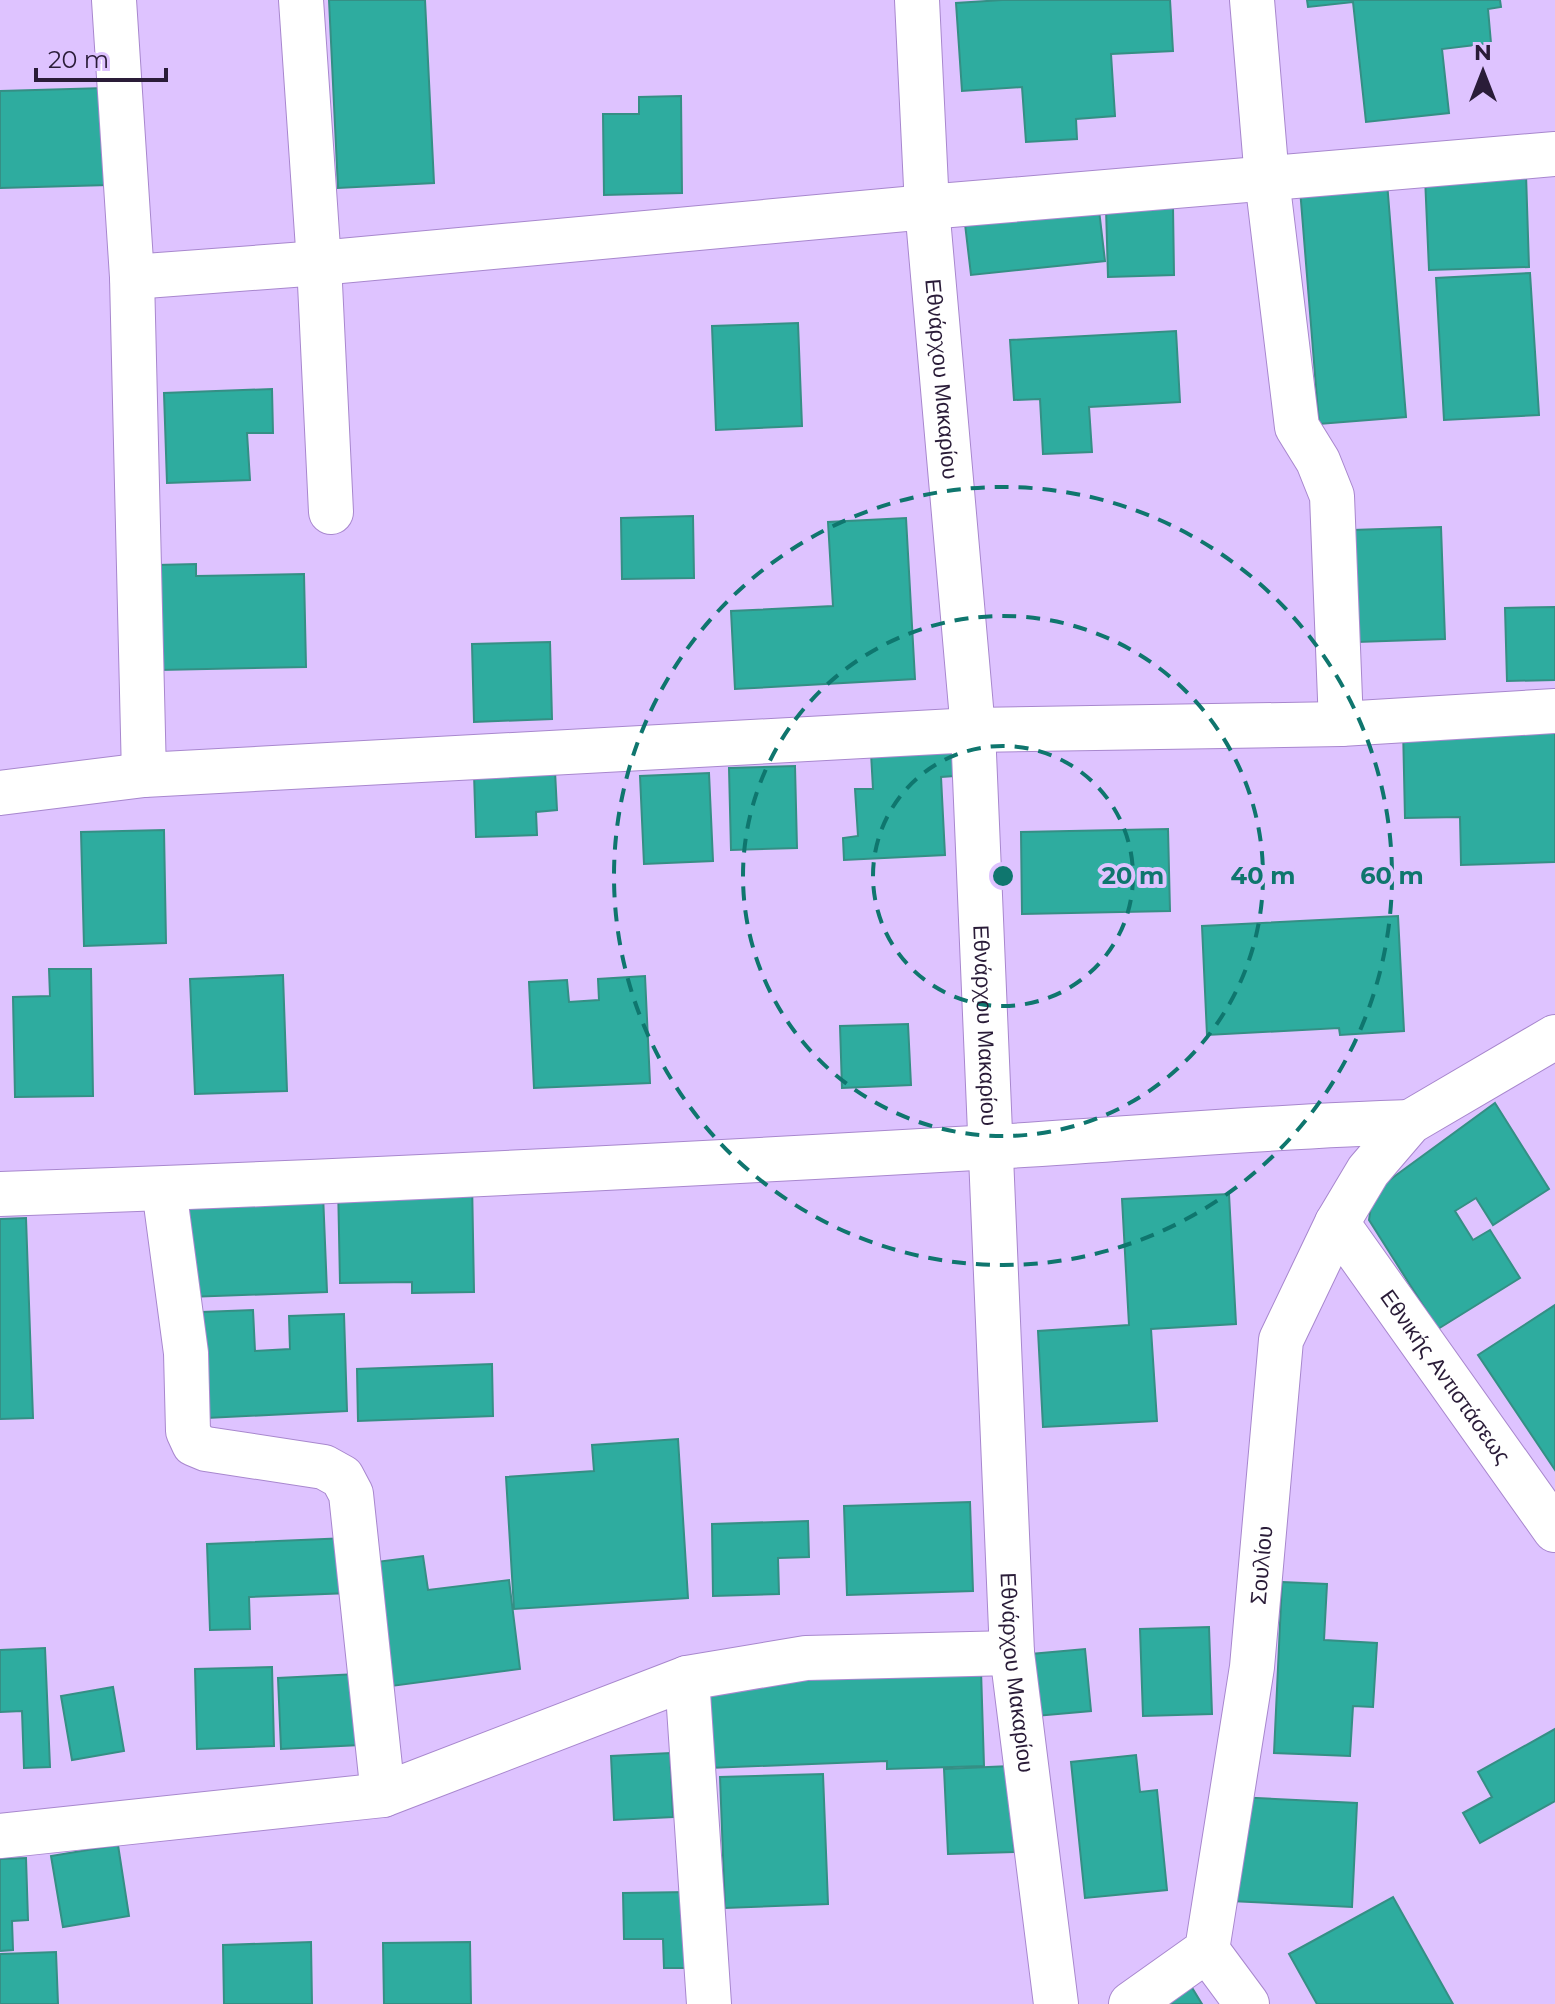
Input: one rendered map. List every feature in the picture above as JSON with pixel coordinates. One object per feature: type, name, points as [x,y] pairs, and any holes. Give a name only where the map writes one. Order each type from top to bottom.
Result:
[{"type":"street","points":[[114,0],[132,277],[144,775]]},
{"type":"street","points":[[301,0],[319,263],[331,512]]},
{"type":"street","name":"Εθνάρχου Μακαρίου","points":[[917,0],[927,207],[973,730],[1012,1653],[1056,2004]]},
{"type":"street","points":[[1252,0],[1267,179],[1297,427],[1318,461],[1332,496],[1341,724]]},
{"type":"street","points":[[132,277],[1555,154]]},
{"type":"street","points":[[0,793],[144,775],[973,730],[1341,724],[1555,711]]},
{"type":"street","name":"Σουλίου","points":[[1207,1950],[1252,1667],[1281,1340],[1337,1223],[1368,1171],[1410,1122],[1555,1037]]},
{"type":"street","name":"Σουλίου","points":[[0,1194],[164,1189],[993,1147],[1330,1124],[1410,1122]]},
{"type":"street","points":[[164,1189],[186,1353],[188,1431],[194,1444],[206,1449],[324,1467],[342,1477],[351,1494],[383,1795]]},
{"type":"street","name":"Εθνικής Αντιστάσεως","points":[[1337,1223],[1555,1530]]},
{"type":"street","points":[[0,1836],[383,1795],[687,1678],[806,1658],[1012,1653]]},
{"type":"street","points":[[687,1678],[709,2004]]},
{"type":"street","points":[[1131,2004],[1207,1950],[1247,2004]]},
{"type":"building","points":[[329,0],[425,0],[434,183],[338,188]]},
{"type":"building","points":[[1170,0],[1173,51],[1111,54],[1115,116],[1076,119],[1077,139],[1026,142],[1022,87],[962,91],[956,3]]},
{"type":"building","points":[[1307,0],[1500,0],[1501,7],[1488,9],[1491,43],[1442,49],[1449,113],[1366,122],[1353,2],[1308,7]]},
{"type":"building","points":[[105,88],[108,185],[0,188],[0,91]]},
{"type":"building","points":[[681,96],[682,193],[604,195],[603,114],[639,114],[639,97]]},
{"type":"building","points":[[1526,174],[1529,267],[1429,270],[1425,177]]},
{"type":"building","points":[[1387,182],[1406,417],[1319,424],[1300,189]]},
{"type":"building","points":[[1173,207],[1174,275],[1108,277],[1106,208]]},
{"type":"building","points":[[1099,210],[1105,261],[971,275],[965,224]]},
{"type":"building","points":[[1530,273],[1539,415],[1444,420],[1436,278]]},
{"type":"building","points":[[798,323],[802,426],[716,430],[712,326]]},
{"type":"building","points":[[1176,331],[1180,402],[1089,407],[1092,452],[1043,454],[1040,399],[1014,400],[1010,340]]},
{"type":"building","points":[[272,389],[273,433],[247,433],[250,480],[167,483],[164,393]]},
{"type":"building","points":[[693,516],[694,578],[622,579],[621,518]]},
{"type":"building","points":[[906,518],[915,679],[735,689],[731,611],[833,606],[828,522]]},
{"type":"building","points":[[1441,527],[1445,639],[1357,642],[1353,530]]},
{"type":"building","points":[[196,564],[196,576],[304,574],[306,667],[159,670],[157,565]]},
{"type":"building","points":[[1555,607],[1555,680],[1507,681],[1505,608]]},
{"type":"building","points":[[550,642],[552,719],[474,722],[472,644]]},
{"type":"building","points":[[1555,723],[1555,862],[1461,865],[1460,817],[1405,818],[1403,727]]},
{"type":"building","points":[[952,750],[954,776],[941,777],[945,855],[844,860],[843,838],[858,836],[855,789],[873,789],[871,753]]},
{"type":"building","points":[[795,766],[797,848],[731,850],[729,768]]},
{"type":"building","points":[[555,771],[557,810],[536,812],[537,835],[476,837],[474,774]]},
{"type":"building","points":[[709,773],[713,861],[644,864],[640,776]]},
{"type":"building","points":[[1168,829],[1170,911],[1022,914],[1021,832]]},
{"type":"building","points":[[164,830],[166,943],[84,946],[81,832]]},
{"type":"building","points":[[1398,916],[1404,1031],[1340,1035],[1339,1028],[1207,1035],[1202,926]]},
{"type":"building","points":[[49,969],[91,969],[93,1096],[15,1097],[13,997],[50,996]]},
{"type":"building","points":[[283,975],[287,1091],[195,1094],[190,979]]},
{"type":"building","points":[[645,976],[650,1083],[534,1088],[529,982],[567,980],[569,1002],[599,1000],[598,979]]},
{"type":"building","points":[[908,1024],[911,1085],[842,1088],[840,1026]]},
{"type":"building","points":[[1495,1103],[1549,1189],[1493,1225],[1476,1198],[1455,1211],[1473,1240],[1490,1230],[1520,1278],[1438,1329],[1369,1220],[1373,1192]]},
{"type":"building","points":[[472,1180],[474,1292],[412,1293],[412,1282],[340,1283],[338,1183]]},
{"type":"building","points":[[323,1194],[327,1292],[188,1297],[185,1199]]},
{"type":"building","points":[[1229,1194],[1236,1324],[1151,1329],[1157,1421],[1043,1427],[1038,1331],[1129,1325],[1122,1199]]},
{"type":"building","points":[[26,1218],[33,1418],[0,1419],[0,1219]]},
{"type":"building","points":[[1555,1305],[1555,1470],[1478,1355]]},
{"type":"building","points":[[253,1310],[255,1351],[290,1349],[289,1316],[344,1314],[347,1411],[207,1418],[202,1312]]},
{"type":"building","points":[[492,1364],[493,1416],[358,1421],[357,1369]]},
{"type":"building","points":[[678,1439],[688,1598],[514,1609],[506,1477],[594,1471],[592,1445]]},
{"type":"building","points":[[970,1502],[973,1591],[847,1595],[844,1506]]},
{"type":"building","points":[[808,1521],[809,1557],[778,1558],[779,1594],[713,1596],[712,1524]]},
{"type":"building","points":[[347,1538],[350,1593],[249,1597],[250,1629],[210,1630],[207,1544]]},
{"type":"building","points":[[423,1556],[428,1590],[509,1580],[520,1669],[384,1687],[368,1563]]},
{"type":"building","points":[[1282,1582],[1327,1584],[1324,1640],[1377,1643],[1373,1707],[1353,1706],[1350,1756],[1274,1753]]},
{"type":"building","points":[[1209,1627],[1212,1714],[1143,1716],[1140,1629]]},
{"type":"building","points":[[45,1648],[50,1767],[24,1768],[22,1711],[0,1712],[0,1650]]},
{"type":"building","points":[[1085,1649],[1091,1711],[1036,1716],[1031,1654]]},
{"type":"building","points":[[272,1667],[274,1746],[197,1749],[195,1669]]},
{"type":"building","points":[[981,1670],[984,1766],[887,1769],[887,1761],[709,1768],[705,1681]]},
{"type":"building","points":[[357,1674],[360,1745],[281,1749],[278,1678]]},
{"type":"building","points":[[113,1687],[124,1751],[72,1760],[61,1696]]},
{"type":"building","points":[[1555,1729],[1555,1801],[1480,1843],[1463,1813],[1492,1797],[1478,1772]]},
{"type":"building","points":[[670,1753],[673,1817],[614,1820],[611,1756]]},
{"type":"building","points":[[1136,1755],[1140,1792],[1157,1790],[1167,1890],[1085,1898],[1071,1762]]},
{"type":"building","points":[[1010,1766],[1014,1852],[948,1854],[944,1769]]},
{"type":"building","points":[[823,1774],[828,1904],[725,1908],[720,1777]]},
{"type":"building","points":[[1236,1797],[1357,1803],[1352,1907],[1231,1901]]},
{"type":"building","points":[[118,1845],[129,1916],[63,1927],[51,1856]]},
{"type":"building","points":[[26,1858],[28,1920],[12,1921],[13,1950],[0,1951],[0,1859]]},
{"type":"building","points":[[688,1892],[690,1968],[664,1968],[663,1939],[624,1939],[623,1893]]},
{"type":"building","points":[[1393,1897],[1453,2004],[1317,2004],[1289,1954]]},
{"type":"building","points":[[311,1942],[312,2004],[224,2004],[223,1945]]},
{"type":"building","points":[[470,1942],[471,2004],[384,2004],[383,1943]]},
{"type":"building","points":[[56,1952],[58,2004],[0,2004],[0,1954]]},
{"type":"building","points":[[1191,1986],[1202,2004],[1163,2004]]}]
